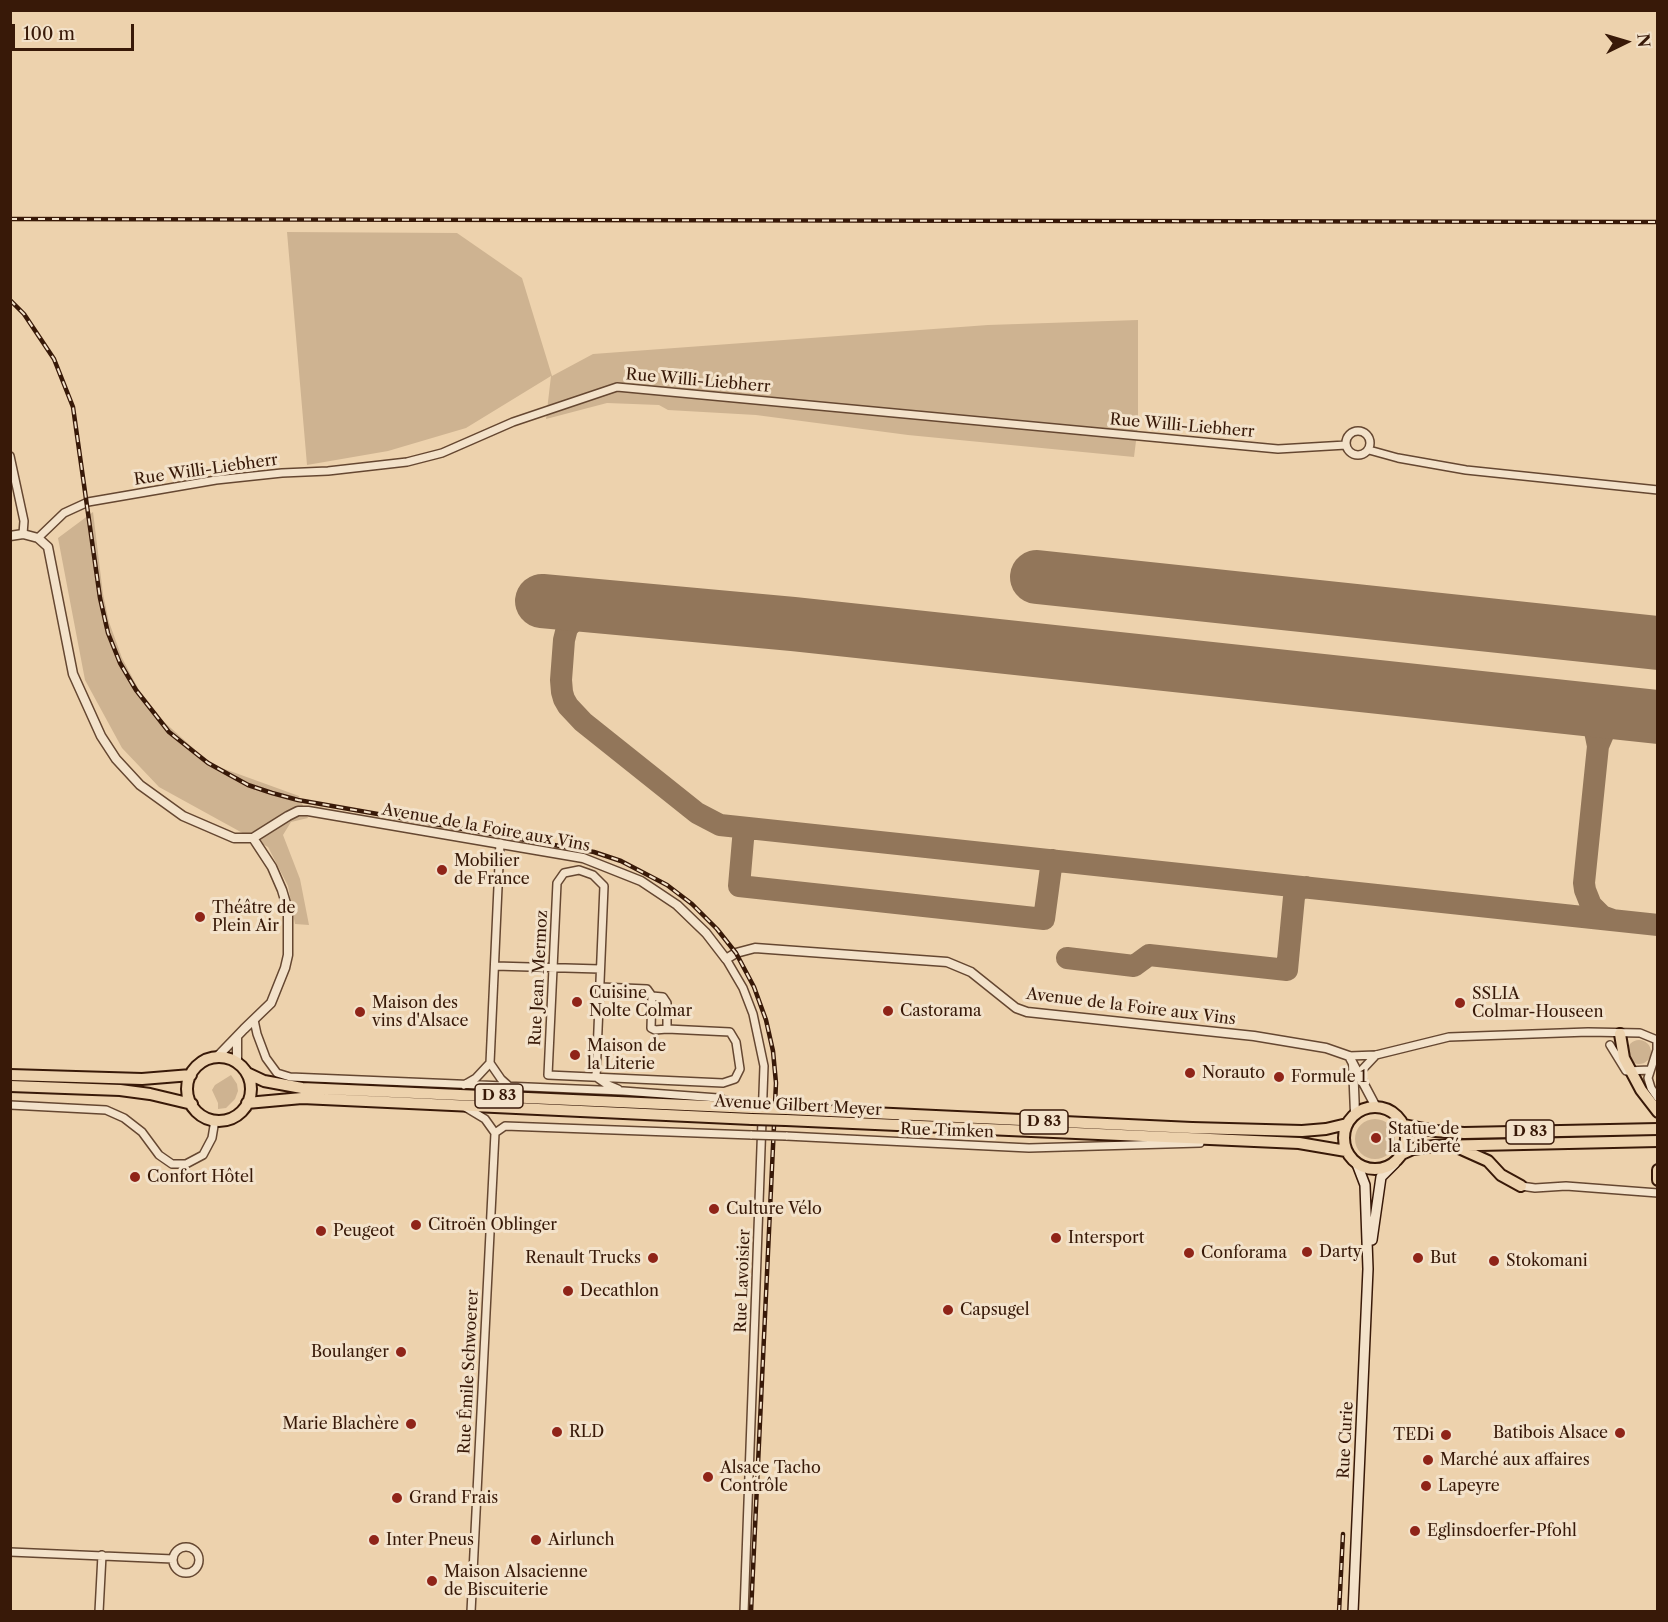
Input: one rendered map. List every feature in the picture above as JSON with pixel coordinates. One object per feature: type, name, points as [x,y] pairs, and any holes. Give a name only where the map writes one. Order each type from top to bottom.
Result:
[{"type":"main road","points":[[1622,1034],[1624,1058],[1641,1090],[1658,1112]]},
{"type":"main road","points":[[214,1120],[199,1113],[192,1104],[187,1090],[190,1075],[201,1062],[217,1057],[229,1058],[237,1062]]},
{"type":"main road","name":"Avenue Gilbert Meyer","points":[[237,1062],[247,1073],[264,1081],[302,1088],[1299,1143],[1346,1151]]},
{"type":"main road","points":[[247,1073],[251,1087],[247,1103]]},
{"type":"main road","points":[[10,1075],[142,1079],[190,1075]]},
{"type":"main road","points":[[10,1086],[120,1090],[192,1104]]},
{"type":"main road","name":"Avenue Gilbert Meyer","points":[[214,1120],[234,1117],[247,1103],[302,1098],[463,1106],[753,1113]]},
{"type":"main road","points":[[1369,1107],[1376,1107],[1392,1112],[1404,1125],[1406,1135],[1402,1154],[1395,1163],[1376,1170],[1357,1164],[1346,1151],[1344,1142],[1347,1124],[1355,1113],[1369,1107]]},
{"type":"main road","name":"Avenue Gilbert Meyer","points":[[786,1115],[1236,1130],[1302,1131],[1347,1124]]},
{"type":"main road","name":"D 83","points":[[1404,1125],[1435,1131],[1464,1133],[1658,1129]]},
{"type":"main road","name":"D 83","points":[[1402,1154],[1421,1147],[1658,1141]]},
{"type":"main road","points":[[1453,1146],[1474,1153],[1488,1161],[1501,1175],[1521,1186]]},
{"type":"main road","name":"Rue Curie","points":[[1368,1269],[1381,1177],[1395,1163]]},
{"type":"main road","name":"Rue Curie","points":[[1353,1611],[1368,1269],[1365,1185],[1357,1164]]},
{"type":"main road","points":[[1658,1170],[1658,1180]]},
{"type":"street","name":"Rue Willi-Liebherr","points":[[38,538],[64,513],[88,502],[216,480],[407,462],[442,453],[513,422],[617,387],[1278,449],[1346,445]]},
{"type":"street","name":"Rue Willi-Liebherr","points":[[1360,431],[1370,438],[1369,450],[1362,455],[1354,455],[1346,445],[1349,434],[1360,431]]},
{"type":"street","name":"Rue Willi-Liebherr","points":[[1369,450],[1398,458],[1466,470],[1658,490]]},
{"type":"street","points":[[10,456],[24,521],[23,534]]},
{"type":"street","points":[[10,536],[23,534],[38,538],[48,547],[73,674],[101,736],[117,759],[140,785],[183,816],[234,838],[253,837],[272,867],[282,890],[288,910],[289,932],[288,955],[278,989],[271,1003],[217,1057]]},
{"type":"street","name":"Avenue de la Foire aux Vins","points":[[253,837],[298,811],[308,811],[583,858],[641,881],[676,905],[706,933],[726,959],[736,953],[755,948],[947,962],[971,972],[1016,1008],[1027,1012],[1254,1036],[1326,1048],[1351,1060],[1449,1037],[1588,1032],[1640,1034],[1657,1040],[1657,1050],[1648,1078],[1658,1098]]},
{"type":"street","points":[[500,843],[490,1063],[501,1079],[510,1086]]},
{"type":"street","name":"Rue Jean Mermoz","points":[[596,1077],[548,1075],[557,884],[564,873],[579,870],[593,875],[604,886],[600,969]]},
{"type":"street","name":"Rue Lavoisier","points":[[726,959],[743,988],[753,1014],[764,1066],[744,1611]]},
{"type":"street","points":[[495,966],[600,969],[596,1077]]},
{"type":"street","points":[[576,1089],[596,1077],[723,1083],[735,1079],[740,1069],[736,1042],[730,1032],[654,1030],[651,1028],[652,996],[647,989],[600,987]]},
{"type":"street","points":[[652,996],[663,997],[667,1003],[667,1029]]},
{"type":"street","name":"Avenue Gilbert Meyer","points":[[254,1020],[266,1058],[277,1073],[290,1077],[623,1091],[718,1098],[753,1113]]},
{"type":"street","points":[[237,1038],[237,1062]]},
{"type":"street","points":[[1610,1045],[1626,1071],[1650,1070]]},
{"type":"street","points":[[1359,1073],[1376,1055]]},
{"type":"street","points":[[1351,1060],[1376,1107]]},
{"type":"street","points":[[1351,1060],[1355,1113]]},
{"type":"street","points":[[464,1085],[476,1078],[490,1063]]},
{"type":"street","points":[[596,1077],[623,1091]]},
{"type":"street","points":[[10,1105],[106,1110],[124,1118],[142,1132],[159,1155],[172,1164],[186,1164],[203,1155],[212,1138],[214,1120]]},
{"type":"street","points":[[463,1106],[485,1119],[495,1133]]},
{"type":"street","name":"Rue Timken","points":[[495,1133],[506,1126],[1029,1148],[1182,1144],[1220,1140]]},
{"type":"street","name":"Rue Émile Schwoerer","points":[[471,1611],[495,1133]]},
{"type":"street","points":[[1521,1186],[1535,1188],[1566,1186],[1658,1193]]},
{"type":"street","points":[[10,1552],[173,1559]]},
{"type":"street","points":[[99,1611],[102,1555]]},
{"type":"shaded area","points":[[287,232],[457,233],[522,278],[552,376],[593,354],[988,325],[1138,320],[1138,425],[1134,457],[908,435],[756,415],[668,410],[659,405],[607,403],[546,419],[551,376],[466,428],[388,451],[307,465]]},
{"type":"shaded area","points":[[93,512],[103,594],[109,622],[122,658],[139,690],[162,720],[203,757],[219,767],[299,796],[308,818],[291,822],[283,835],[300,879],[309,925],[295,924],[288,886],[268,847],[159,787],[122,748],[85,680],[58,538]]},
{"type":"shaded area","points":[[1639,1040],[1648,1043],[1651,1052],[1648,1061],[1639,1064],[1630,1061],[1627,1052],[1630,1043]]},
{"type":"shaded area","points":[[231,1075],[237,1084],[238,1091],[235,1099],[226,1108],[218,1109],[218,1103],[212,1090],[215,1085]]},
{"type":"shaded area","points":[[1375,1119],[1389,1125],[1395,1139],[1389,1153],[1375,1159],[1361,1153],[1355,1139],[1361,1125]]},
{"type":"taxiway","points":[[605,606],[582,612],[567,628],[561,680],[564,699],[583,722],[697,813],[720,825],[1658,925]]},
{"type":"taxiway","points":[[1567,707],[1587,718],[1595,731],[1598,746]]},
{"type":"taxiway","points":[[1613,920],[1602,916],[1591,905],[1584,883],[1598,746],[1610,725],[1624,717],[1638,715]]},
{"type":"taxiway","points":[[744,828],[739,886],[1044,919],[1052,860]]},
{"type":"taxiway","points":[[1067,958],[1134,966],[1149,955],[1287,970],[1294,897],[1297,890],[1306,887]]},
{"type":"runway","points":[[1037,577],[1658,643]]},
{"type":"runway","points":[[542,601],[793,624],[1658,717]]},
{"type":"railway","points":[[10,219],[1658,222]]},
{"type":"railway","points":[[10,300],[24,314],[54,359],[73,407],[100,598],[108,633],[120,663],[136,690],[169,732],[208,763],[248,785],[272,793],[298,800],[594,852],[621,861],[667,885],[692,904],[717,929],[736,953],[754,987],[766,1020],[773,1051],[776,1083],[751,1612]]},
{"type":"railway","points":[[1339,1612],[1343,1534]]},
{"type":"place","name":"Mobilier de France","points":[[442,870]]},
{"type":"place","name":"Théâtre de Plein Air","points":[[200,917]]},
{"type":"place","name":"Cuisine Nolte Colmar","points":[[577,1002]]},
{"type":"place","name":"SSLIA Colmar-Houseen","points":[[1460,1003]]},
{"type":"place","name":"Castorama","points":[[888,1011]]},
{"type":"place","name":"Maison des vins d'Alsace","points":[[360,1012]]},
{"type":"place","name":"Maison de la Literie","points":[[575,1055]]},
{"type":"place","name":"Norauto","points":[[1190,1073]]},
{"type":"place","name":"Formule 1","points":[[1279,1077]]},
{"type":"place","name":"Statue de la Liberté","points":[[1376,1138]]},
{"type":"place","name":"Confort Hôtel","points":[[135,1177]]},
{"type":"place","name":"Culture Vélo","points":[[714,1209]]},
{"type":"place","name":"Citroën Oblinger","points":[[416,1225]]},
{"type":"place","name":"Peugeot","points":[[321,1231]]},
{"type":"place","name":"Intersport","points":[[1056,1238]]},
{"type":"place","name":"Darty","points":[[1307,1252]]},
{"type":"place","name":"Conforama","points":[[1189,1253]]},
{"type":"place","name":"Renault Trucks","points":[[653,1258]]},
{"type":"place","name":"But","points":[[1418,1258]]},
{"type":"place","name":"Stokomani","points":[[1494,1261]]},
{"type":"place","name":"Decathlon","points":[[568,1291]]},
{"type":"place","name":"Capsugel","points":[[948,1310]]},
{"type":"place","name":"Boulanger","points":[[401,1352]]},
{"type":"place","name":"Marie Blachère","points":[[411,1424]]},
{"type":"place","name":"RLD","points":[[557,1432]]},
{"type":"place","name":"Batibois Alsace","points":[[1620,1433]]},
{"type":"place","name":"TEDi","points":[[1446,1435]]},
{"type":"place","name":"Marché aux affaires","points":[[1428,1460]]},
{"type":"place","name":"Alsace Tacho Contrôle","points":[[708,1477]]},
{"type":"place","name":"Lapeyre","points":[[1426,1486]]},
{"type":"place","name":"Grand Frais","points":[[397,1498]]},
{"type":"place","name":"Eglinsdoerfer-Pfohl","points":[[1415,1531]]},
{"type":"place","name":"Inter Pneus","points":[[374,1540]]},
{"type":"place","name":"Airlunch","points":[[536,1540]]},
{"type":"place","name":"Maison Alsacienne de Biscuiterie","points":[[432,1581]]}]
